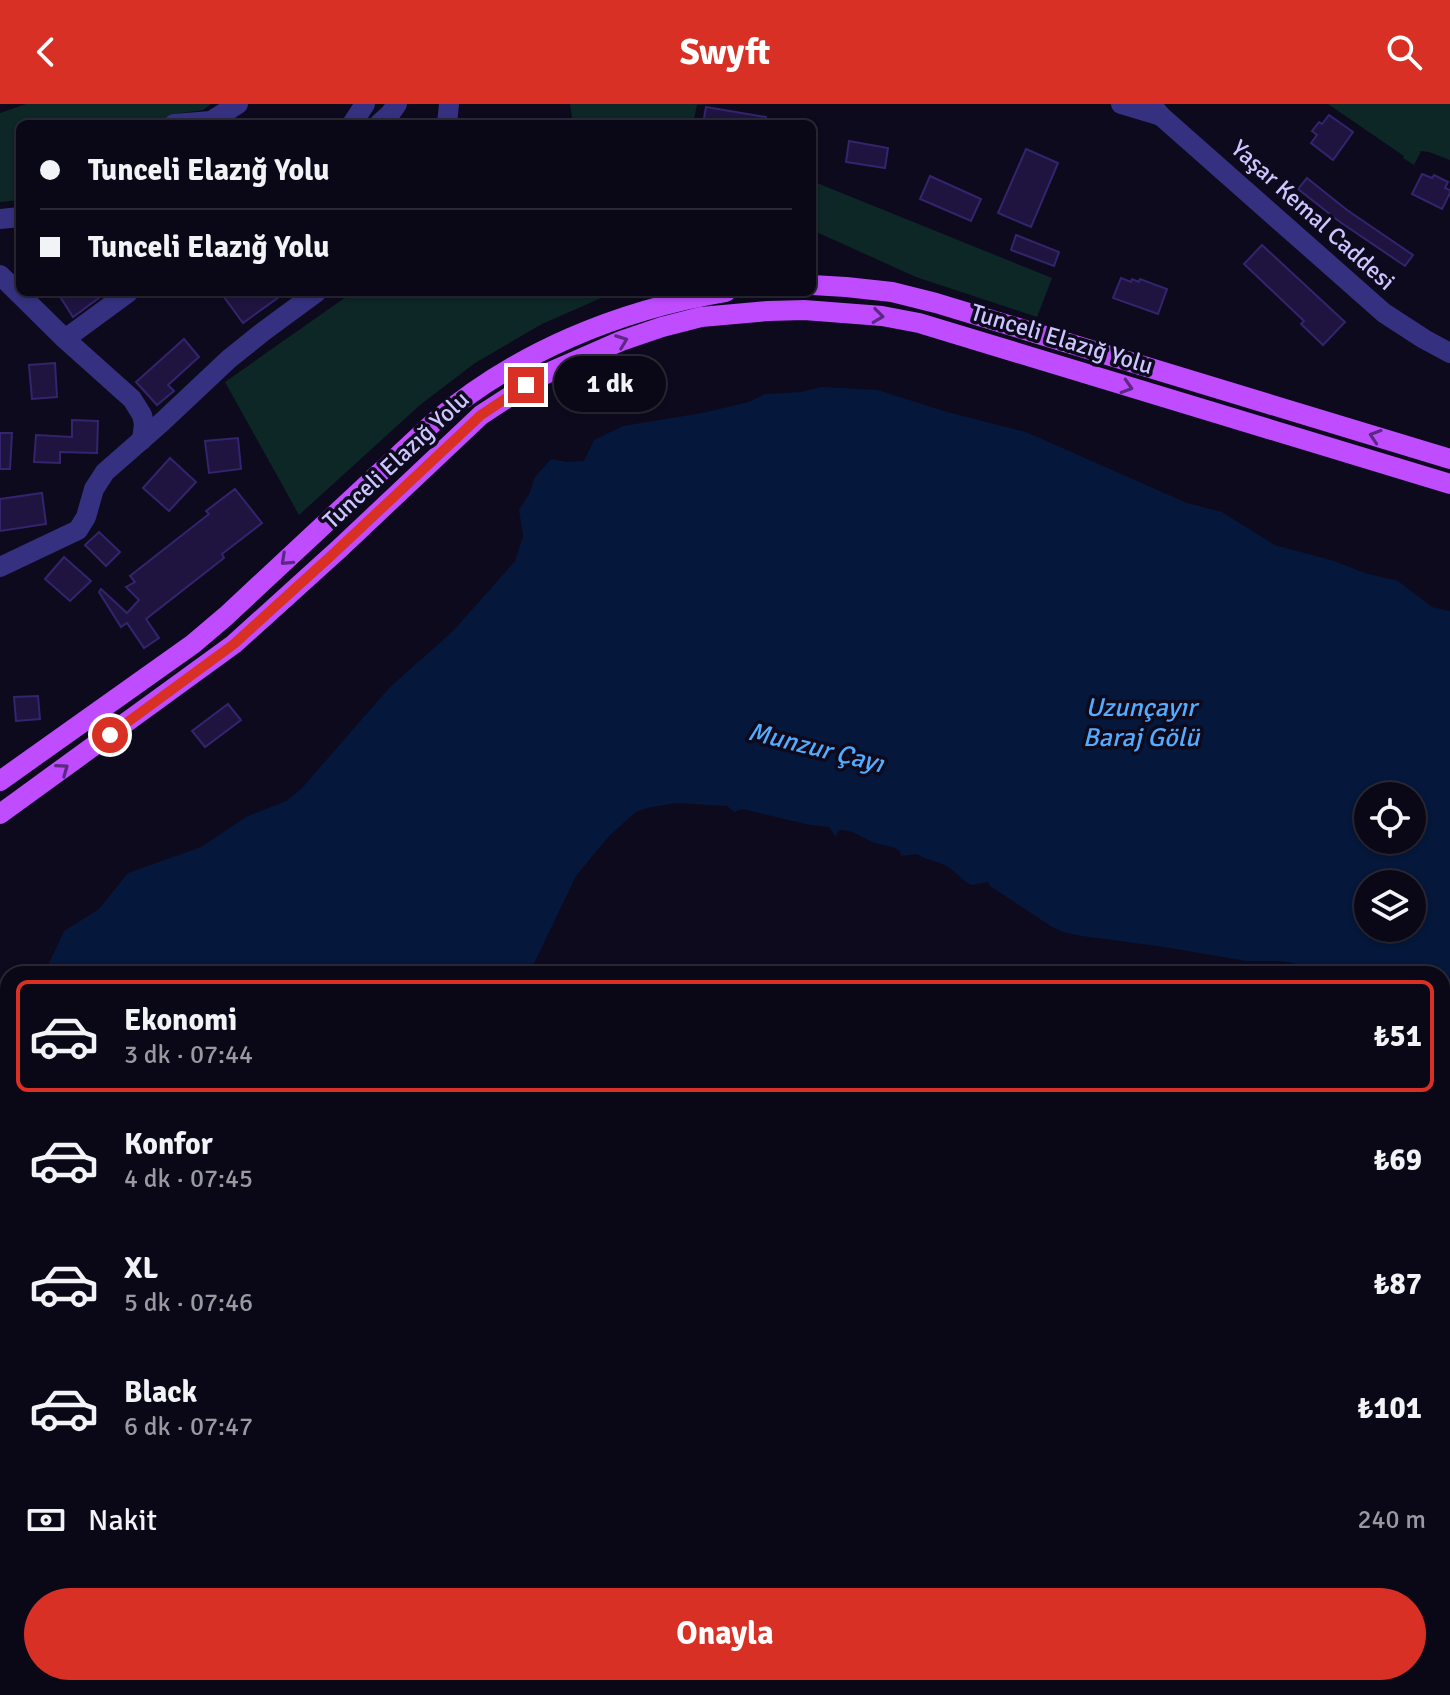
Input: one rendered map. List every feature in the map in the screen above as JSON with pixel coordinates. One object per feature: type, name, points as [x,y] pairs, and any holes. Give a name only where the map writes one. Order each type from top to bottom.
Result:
[{"type":"main road","name":"Tunceli Elazığ Yolu","points":[[816,285],[892,292],[936,303],[1450,459]]},
{"type":"main road","name":"Tunceli Elazığ Yolu","points":[[0,781],[193,644],[433,423],[484,383],[522,360],[603,325],[700,296]]},
{"type":"main road","name":"Tunceli Elazığ Yolu","points":[[0,814],[234,644],[481,415],[541,376],[579,358],[662,327],[701,317],[804,310],[882,316],[919,323],[1450,484]]},
{"type":"street","points":[[213,120],[238,104]]},
{"type":"street","points":[[383,120],[397,104]]},
{"type":"street","points":[[1121,104],[1156,110]]},
{"type":"street","name":"Yaşar Kemal Caddesi","points":[[1156,110],[1384,313],[1450,353]]},
{"type":"street","points":[[0,275],[16,291]]},
{"type":"street","points":[[21,296],[132,399],[142,415],[142,440]]},
{"type":"street","points":[[65,339],[124,296]]},
{"type":"street","points":[[0,567],[78,530],[86,517],[99,479],[105,472],[229,359],[312,296]]},
{"type":"green space","points":[[26,104],[211,104],[203,110],[174,114],[164,120],[16,120],[16,200],[0,202],[0,113]]},
{"type":"green space","points":[[570,104],[716,104],[697,105],[694,120],[572,120]]},
{"type":"green space","points":[[1328,104],[1450,104],[1450,160],[1421,151],[1414,165]]},
{"type":"green space","points":[[816,183],[1052,278],[1037,317],[916,277],[816,232]]},
{"type":"green space","points":[[347,296],[606,296],[542,324],[475,363],[420,405],[299,515],[225,382]]},
{"type":"water","name":"Uzunçayır Baraj Gölü","points":[[822,387],[878,390],[1026,432],[1187,503],[1222,512],[1275,545],[1398,581],[1432,607],[1450,611],[1450,966],[1301,966],[1279,961],[1246,961],[1063,932],[988,882],[969,884],[944,865],[917,854],[901,856],[897,849],[851,832],[839,830],[836,837],[829,827],[742,809],[734,812],[727,806],[676,803],[636,812],[609,836],[576,876],[533,966],[48,966],[64,931],[99,909],[128,873],[201,847],[246,817],[286,801],[301,789],[390,687],[453,631],[515,561],[523,536],[519,510],[534,478],[551,459],[584,461],[594,440],[623,426],[749,402],[765,394]]},
{"type":"building","points":[[706,107],[766,117],[766,120],[704,120]]},
{"type":"building","points":[[1329,115],[1353,132],[1333,160],[1311,143],[1317,135],[1312,131]]},
{"type":"building","points":[[849,141],[888,148],[885,168],[846,162]]},
{"type":"building","points":[[1026,149],[1058,163],[1031,227],[998,213]]},
{"type":"building","points":[[1422,174],[1432,178],[1434,175],[1448,182],[1445,188],[1450,193],[1442,209],[1412,194]]},
{"type":"building","points":[[930,176],[981,199],[971,221],[920,199]]},
{"type":"building","points":[[1307,178],[1413,255],[1405,266],[1298,189]]},
{"type":"building","points":[[1016,235],[1059,252],[1054,266],[1011,250]]},
{"type":"building","points":[[1262,245],[1345,322],[1323,345],[1301,324],[1304,321],[1244,264]]},
{"type":"building","points":[[1121,278],[1131,282],[1132,279],[1139,282],[1140,279],[1167,289],[1158,314],[1113,298]]},
{"type":"building","points":[[60,296],[102,296],[73,317]]},
{"type":"building","points":[[225,296],[280,296],[243,323]]},
{"type":"building","points":[[184,339],[199,357],[168,385],[174,391],[157,405],[136,382]]},
{"type":"building","points":[[55,363],[57,397],[32,399],[29,365]]},
{"type":"building","points":[[72,420],[98,421],[97,453],[60,452],[60,463],[34,462],[36,435],[72,437]]},
{"type":"building","points":[[0,433],[12,433],[10,469],[0,469]]},
{"type":"building","points":[[238,438],[241,469],[209,473],[205,441]]},
{"type":"building","points":[[170,458],[196,482],[169,511],[143,488]]},
{"type":"building","points":[[235,489],[262,523],[222,554],[224,558],[146,619],[159,638],[144,648],[127,623],[121,627],[99,592],[101,589],[127,613],[139,600],[126,587],[135,582],[130,576],[209,514],[206,511]]},
{"type":"building","points":[[42,493],[46,524],[0,531],[0,499]]},
{"type":"building","points":[[99,532],[120,552],[106,566],[85,545]]},
{"type":"building","points":[[64,557],[91,581],[70,601],[45,579]]},
{"type":"building","points":[[38,696],[40,719],[16,721],[14,697]]},
{"type":"building","points":[[228,704],[241,720],[205,747],[192,731]]},
{"type":"route","points":[[110,735],[234,644],[481,415],[526,385]]},
{"type":"water label","name":"Munzur Çayı","points":[[816,747]]}]
